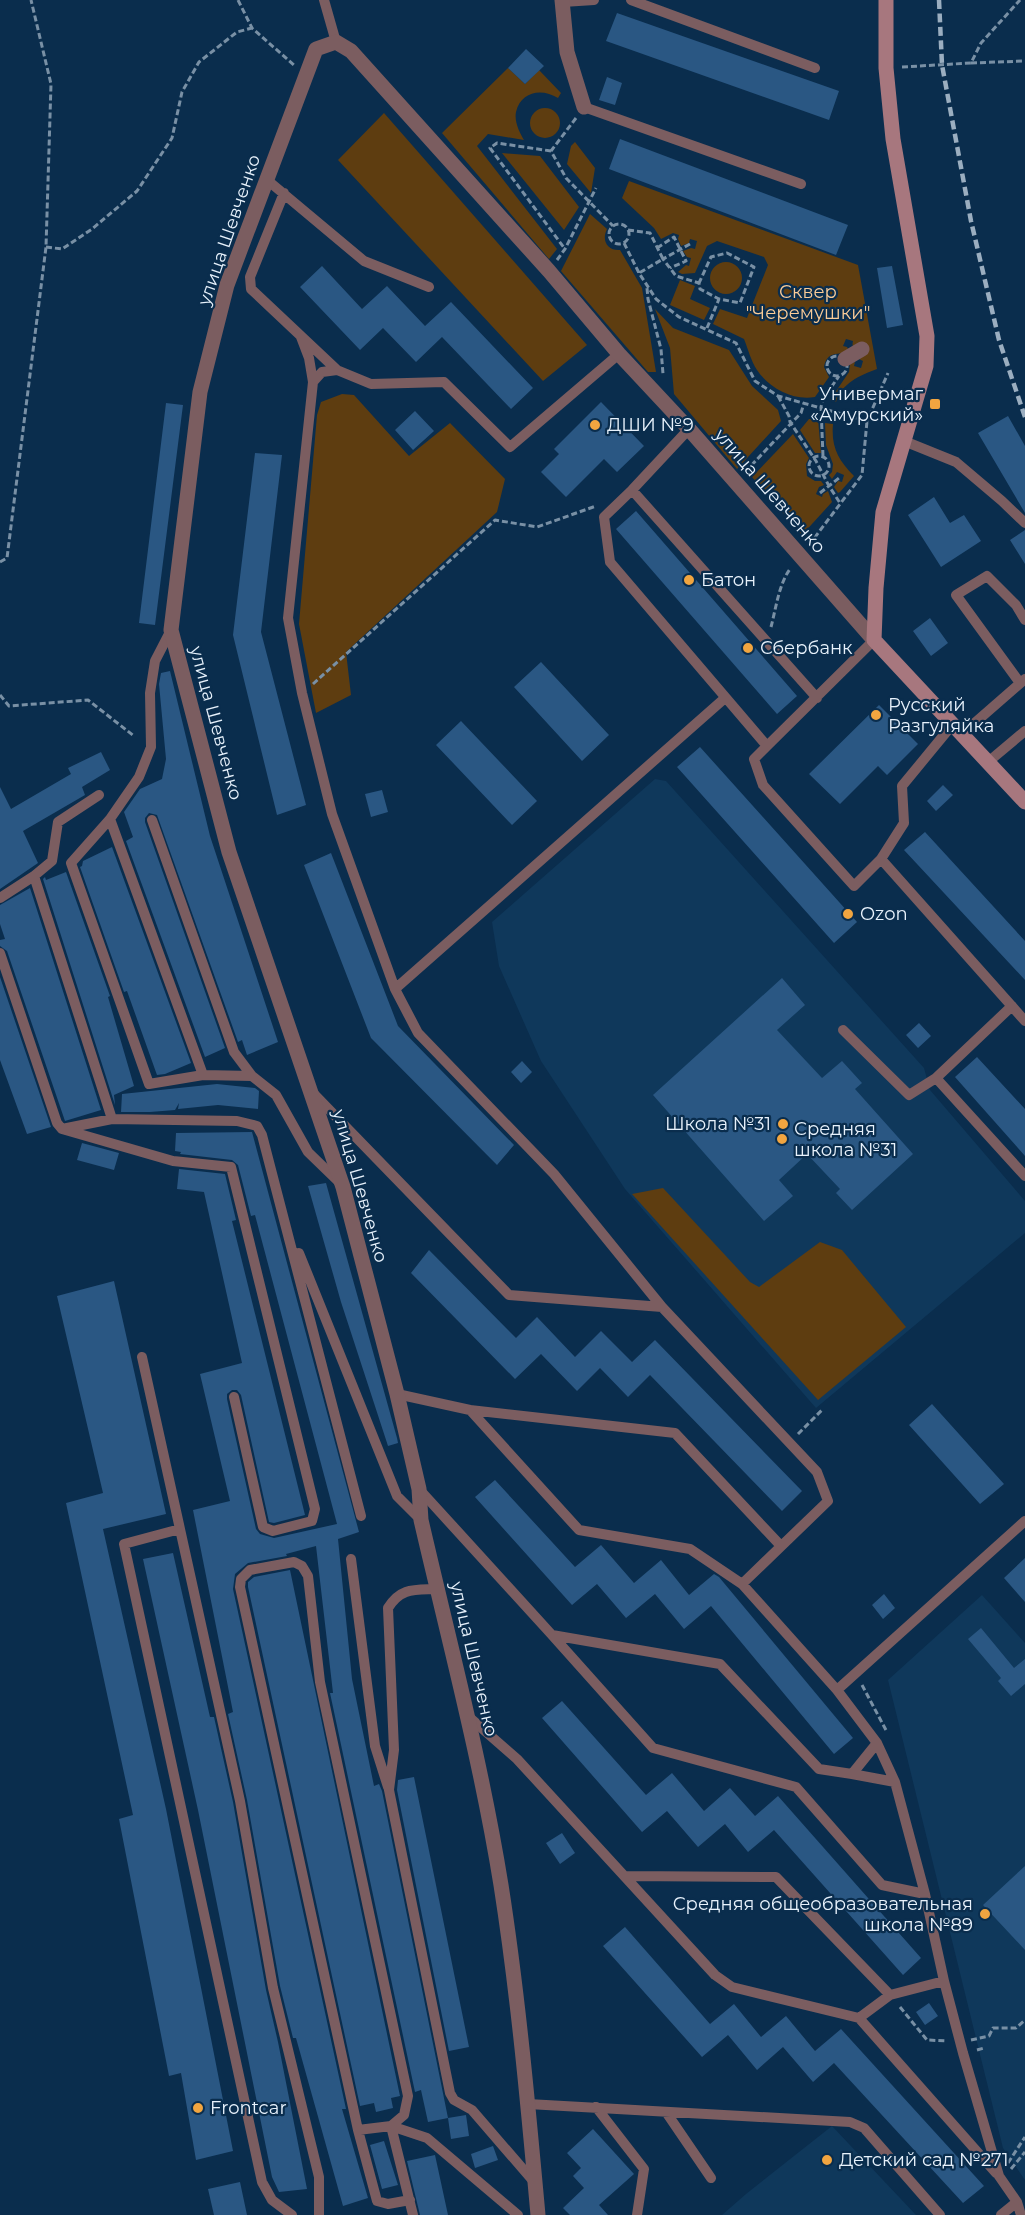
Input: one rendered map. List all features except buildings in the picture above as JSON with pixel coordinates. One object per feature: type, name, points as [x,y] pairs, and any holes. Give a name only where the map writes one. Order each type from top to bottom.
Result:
[{"type":"street","points":[[874,640],[883,512],[926,366],[927,336],[893,139],[886,68],[886,0]]},
{"type":"street","points":[[562,1],[567,52],[584,107]]},
{"type":"street","name":"улица Шевченко","points":[[538,2215],[528,2104],[501,1885],[469,1717],[421,1520],[419,1489],[397,1394],[343,1187],[229,852],[171,630],[200,392],[227,285],[316,49],[336,42],[351,51],[549,271],[619,354],[689,429],[874,640],[1025,802]]},
{"type":"lane","points":[[324,0],[336,42]]},
{"type":"lane","points":[[562,1],[594,0]]},
{"type":"lane","points":[[631,0],[815,68]]},
{"type":"lane","points":[[584,107],[801,184]]},
{"type":"lane","points":[[266,179],[364,261],[429,287]]},
{"type":"lane","points":[[284,193],[250,277],[251,289],[337,370],[371,384],[444,382],[510,447],[619,354]]},
{"type":"lane","points":[[300,337],[309,358],[313,382],[288,618],[302,693],[332,814],[395,989],[418,1033],[554,1174],[662,1307],[817,1472],[828,1501],[742,1584]]},
{"type":"lane","points":[[313,382],[322,372],[337,370]]},
{"type":"lane","points":[[689,429],[604,517],[610,562],[767,746]]},
{"type":"lane","points":[[904,441],[956,462],[1025,523]]},
{"type":"lane","points":[[632,490],[817,698]]},
{"type":"lane","points":[[874,640],[754,759],[763,785],[854,886],[881,860],[904,823],[902,786],[957,729],[1022,681],[956,595],[987,576],[1016,605],[1025,620]]},
{"type":"lane","points":[[171,630],[155,661],[150,693],[151,747],[139,777],[110,819],[71,863],[149,1084],[203,1075],[252,1076]]},
{"type":"lane","points":[[395,989],[725,698]]},
{"type":"lane","points":[[988,762],[1025,731]]},
{"type":"lane","points":[[0,898],[52,861],[58,822],[99,795]]},
{"type":"lane","points":[[110,819],[203,1075]]},
{"type":"lane","points":[[152,820],[234,1052],[252,1076],[276,1095],[308,1152],[343,1187]]},
{"type":"lane","points":[[881,860],[1025,1021]]},
{"type":"lane","points":[[34,876],[112,1119]]},
{"type":"lane","points":[[0,953],[57,1123],[62,1129],[173,1161],[231,1167],[315,1509],[312,1521],[273,1531],[263,1527],[234,1397]]},
{"type":"lane","points":[[843,1030],[909,1095],[936,1078],[1012,1006]]},
{"type":"lane","points":[[936,1078],[1025,1176]]},
{"type":"lane","points":[[312,1092],[509,1295],[662,1307]]},
{"type":"lane","points":[[62,1129],[112,1119],[237,1121],[256,1126],[262,1135],[285,1220],[361,1516]]},
{"type":"lane","points":[[285,1220],[397,1496],[421,1520]]},
{"type":"lane","points":[[142,1357],[240,1801],[273,1988],[319,2177],[319,2215]]},
{"type":"lane","points":[[397,1394],[471,1410],[675,1432],[781,1546]]},
{"type":"lane","points":[[471,1410],[579,1530],[690,1549],[742,1584],[837,1690],[877,1743],[894,1782],[925,1894],[944,1981],[999,2176]]},
{"type":"lane","points":[[419,1489],[653,1748],[796,1787],[882,1885],[925,1894]]},
{"type":"lane","points":[[837,1690],[1025,1521]]},
{"type":"lane","points":[[180,1529],[124,1544],[262,2182],[272,2200],[292,2215]]},
{"type":"lane","points":[[351,1559],[375,1746],[389,1790],[450,2093],[454,2100],[472,2110],[535,2182]]},
{"type":"lane","points":[[391,2126],[404,2115],[408,2097],[320,1682],[308,1576],[302,1566],[294,1562],[250,1570],[241,1579],[240,1587],[358,2130],[377,2201],[388,2204],[410,2200]]},
{"type":"lane","points":[[389,1790],[394,1750],[388,1608],[395,1597],[402,1592],[437,1589]]},
{"type":"lane","points":[[552,1635],[720,1664],[819,1769],[894,1782]]},
{"type":"lane","points":[[469,1717],[517,1760],[715,1975],[732,1987],[859,2018],[999,2176],[1017,2202],[1021,2215]]},
{"type":"lane","points":[[852,1774],[877,1743]]},
{"type":"lane","points":[[626,1876],[776,1877],[891,1995]]},
{"type":"lane","points":[[859,2018],[891,1995],[944,1981]]},
{"type":"lane","points":[[528,2104],[850,2122],[864,2128],[940,2215]]},
{"type":"lane","points":[[596,2107],[644,2169],[637,2215]]},
{"type":"lane","points":[[666,2112],[711,2178]]},
{"type":"lane","points":[[391,2126],[413,2215]]},
{"type":"lane","points":[[358,2130],[391,2126],[427,2138],[518,2215]]},
{"type":"lane","points":[[1001,2215],[1017,2202]]},
{"type":"path","points":[[0,562],[7,558],[46,247],[51,84],[31,0]]},
{"type":"path","points":[[238,0],[252,28],[305,76]]},
{"type":"path","points":[[971,63],[981,43],[1020,0]]},
{"type":"path","points":[[46,247],[62,249],[92,229],[137,191],[172,138],[182,92],[199,62],[237,32],[252,28]]},
{"type":"path","points":[[897,67],[1025,61]]},
{"type":"path","points":[[551,151],[584,107]]},
{"type":"path","points":[[551,151],[497,143],[490,148],[565,249]]},
{"type":"path","points":[[551,151],[566,178],[613,226],[623,225],[628,230],[651,233],[663,259],[676,276],[699,283]]},
{"type":"path","points":[[549,271],[565,249],[596,188]]},
{"type":"path","points":[[613,226],[610,232],[612,241],[618,244],[624,243],[629,238],[628,230]]},
{"type":"path","points":[[657,248],[674,237],[686,261],[670,268]]},
{"type":"path","points":[[624,243],[639,273],[656,299],[679,317],[736,343],[755,381],[778,396],[867,421]]},
{"type":"path","points":[[639,273],[690,244]]},
{"type":"path","points":[[727,254],[754,267],[740,303],[719,299],[700,289],[699,283],[711,256],[727,254]]},
{"type":"path","points":[[647,286],[648,299],[661,348],[663,374]]},
{"type":"path","points":[[707,329],[719,299]]},
{"type":"path","points":[[766,643],[783,579],[862,475],[867,421],[888,373]]},
{"type":"path","points":[[824,456],[814,457],[810,462],[810,469],[818,476],[824,475],[829,470],[830,464],[824,456],[821,407],[823,399],[839,376]]},
{"type":"path","points":[[778,396],[790,422],[814,457],[840,503]]},
{"type":"path","points":[[736,482],[790,422],[801,413],[804,403]]},
{"type":"path","points":[[820,493],[839,478]]},
{"type":"path","points":[[302,693],[495,520],[537,527],[596,506]]},
{"type":"path","points":[[0,695],[9,706],[88,700],[134,736]]},
{"type":"path","points":[[790,1441],[822,1410]]},
{"type":"path","points":[[862,1685],[889,1740]]},
{"type":"path","points":[[1016,2028],[1025,2020]]},
{"type":"path","points":[[999,2176],[1025,2137]]},
{"type":"shaded area","name":"Средняя школа №31","points":[[655,779],[666,781],[924,1068],[930,1090],[1025,1201],[1025,1233],[816,1408],[625,1189],[541,1061],[499,966],[492,922]]},
{"type":"shaded area","name":"Средняя общеобразовательная школа №89","points":[[982,1595],[1025,1643],[1025,2180],[1003,2148],[888,1680]]},
{"type":"shaded area","name":"Детский сад №271","points":[[832,2126],[916,2215],[722,2215],[746,2194]]},
{"type":"green space","points":[[508,68],[525,84],[539,70],[561,93],[558,98],[545,93],[533,93],[522,100],[516,112],[516,120],[524,140],[488,134],[477,146],[557,249],[549,259],[442,133]]},
{"type":"green space","points":[[545,108],[556,112],[560,123],[556,134],[545,138],[534,134],[530,123],[534,112]]},
{"type":"green space","points":[[384,113],[587,345],[543,381],[338,160]]},
{"type":"green space","points":[[575,142],[595,168],[591,193],[567,164],[571,146]]},
{"type":"green space","points":[[502,153],[540,156],[579,207],[564,230]]},
{"type":"green space","name":"Сквер \"Черемушки\"","points":[[629,181],[858,265],[877,369],[858,377],[847,385],[836,402],[830,400],[849,372],[850,364],[855,362],[854,366],[861,368],[863,361],[859,359],[854,350],[853,341],[846,339],[843,346],[847,347],[850,353],[834,354],[828,358],[824,367],[829,377],[815,397],[798,397],[775,388],[755,366],[744,339],[713,324],[720,309],[747,318],[768,265],[764,257],[717,241],[707,246],[695,273],[678,272],[686,265],[689,266],[691,258],[687,257],[683,251],[695,249],[697,241],[690,239],[689,243],[681,246],[679,235],[673,233],[661,239],[654,228],[622,198]]},
{"type":"green space","points":[[590,214],[607,229],[605,241],[612,249],[620,250],[642,288],[656,372],[648,372],[561,271]]},
{"type":"green space","points":[[726,262],[737,267],[742,278],[737,289],[726,294],[715,289],[710,278],[715,267]]},
{"type":"green space","points":[[680,280],[695,286],[690,299],[710,308],[704,320],[670,305]]},
{"type":"green space","points":[[655,309],[673,328],[729,350],[752,386],[778,410],[781,421],[737,469],[674,394],[670,348]]},
{"type":"green space","points":[[342,394],[354,395],[409,456],[450,423],[505,479],[497,512],[346,652],[351,695],[316,713],[299,624],[317,415],[321,402]]},
{"type":"green space","points":[[809,419],[818,419],[821,453],[815,453],[800,430]]},
{"type":"green space","points":[[825,423],[833,424],[833,440],[837,453],[854,476],[838,493],[834,487],[838,481],[842,482],[844,475],[837,472],[832,479],[829,475],[833,464],[826,445]]},
{"type":"green space","points":[[793,434],[809,458],[806,464],[807,476],[815,481],[821,481],[824,485],[819,487],[816,494],[822,497],[828,491],[832,502],[802,535],[752,477]]},
{"type":"green space","points":[[663,1188],[750,1282],[759,1287],[820,1242],[842,1250],[906,1327],[818,1400],[632,1194]]},
{"type":"railway","points":[[939,0],[942,65],[971,221],[999,340],[1025,417]]},
{"type":"place","name":"Универмаг «Амурский»","points":[[935,404]]},
{"type":"place","name":"ДШИ №9","points":[[595,425]]},
{"type":"place","name":"Батон","points":[[689,580]]},
{"type":"place","name":"Сбербанк","points":[[748,648]]},
{"type":"place","name":"Русский Разгуляйка","points":[[876,715]]},
{"type":"place","name":"Ozon","points":[[848,914]]},
{"type":"place","name":"Школа №31","points":[[783,1124]]},
{"type":"place","name":"Средняя школа №31","points":[[782,1139]]},
{"type":"place","name":"Средняя общеобразовательная школа №89","points":[[985,1914]]},
{"type":"place","name":"Frontcar","points":[[198,2108]]},
{"type":"place","name":"Детский сад №271","points":[[827,2160]]}]
